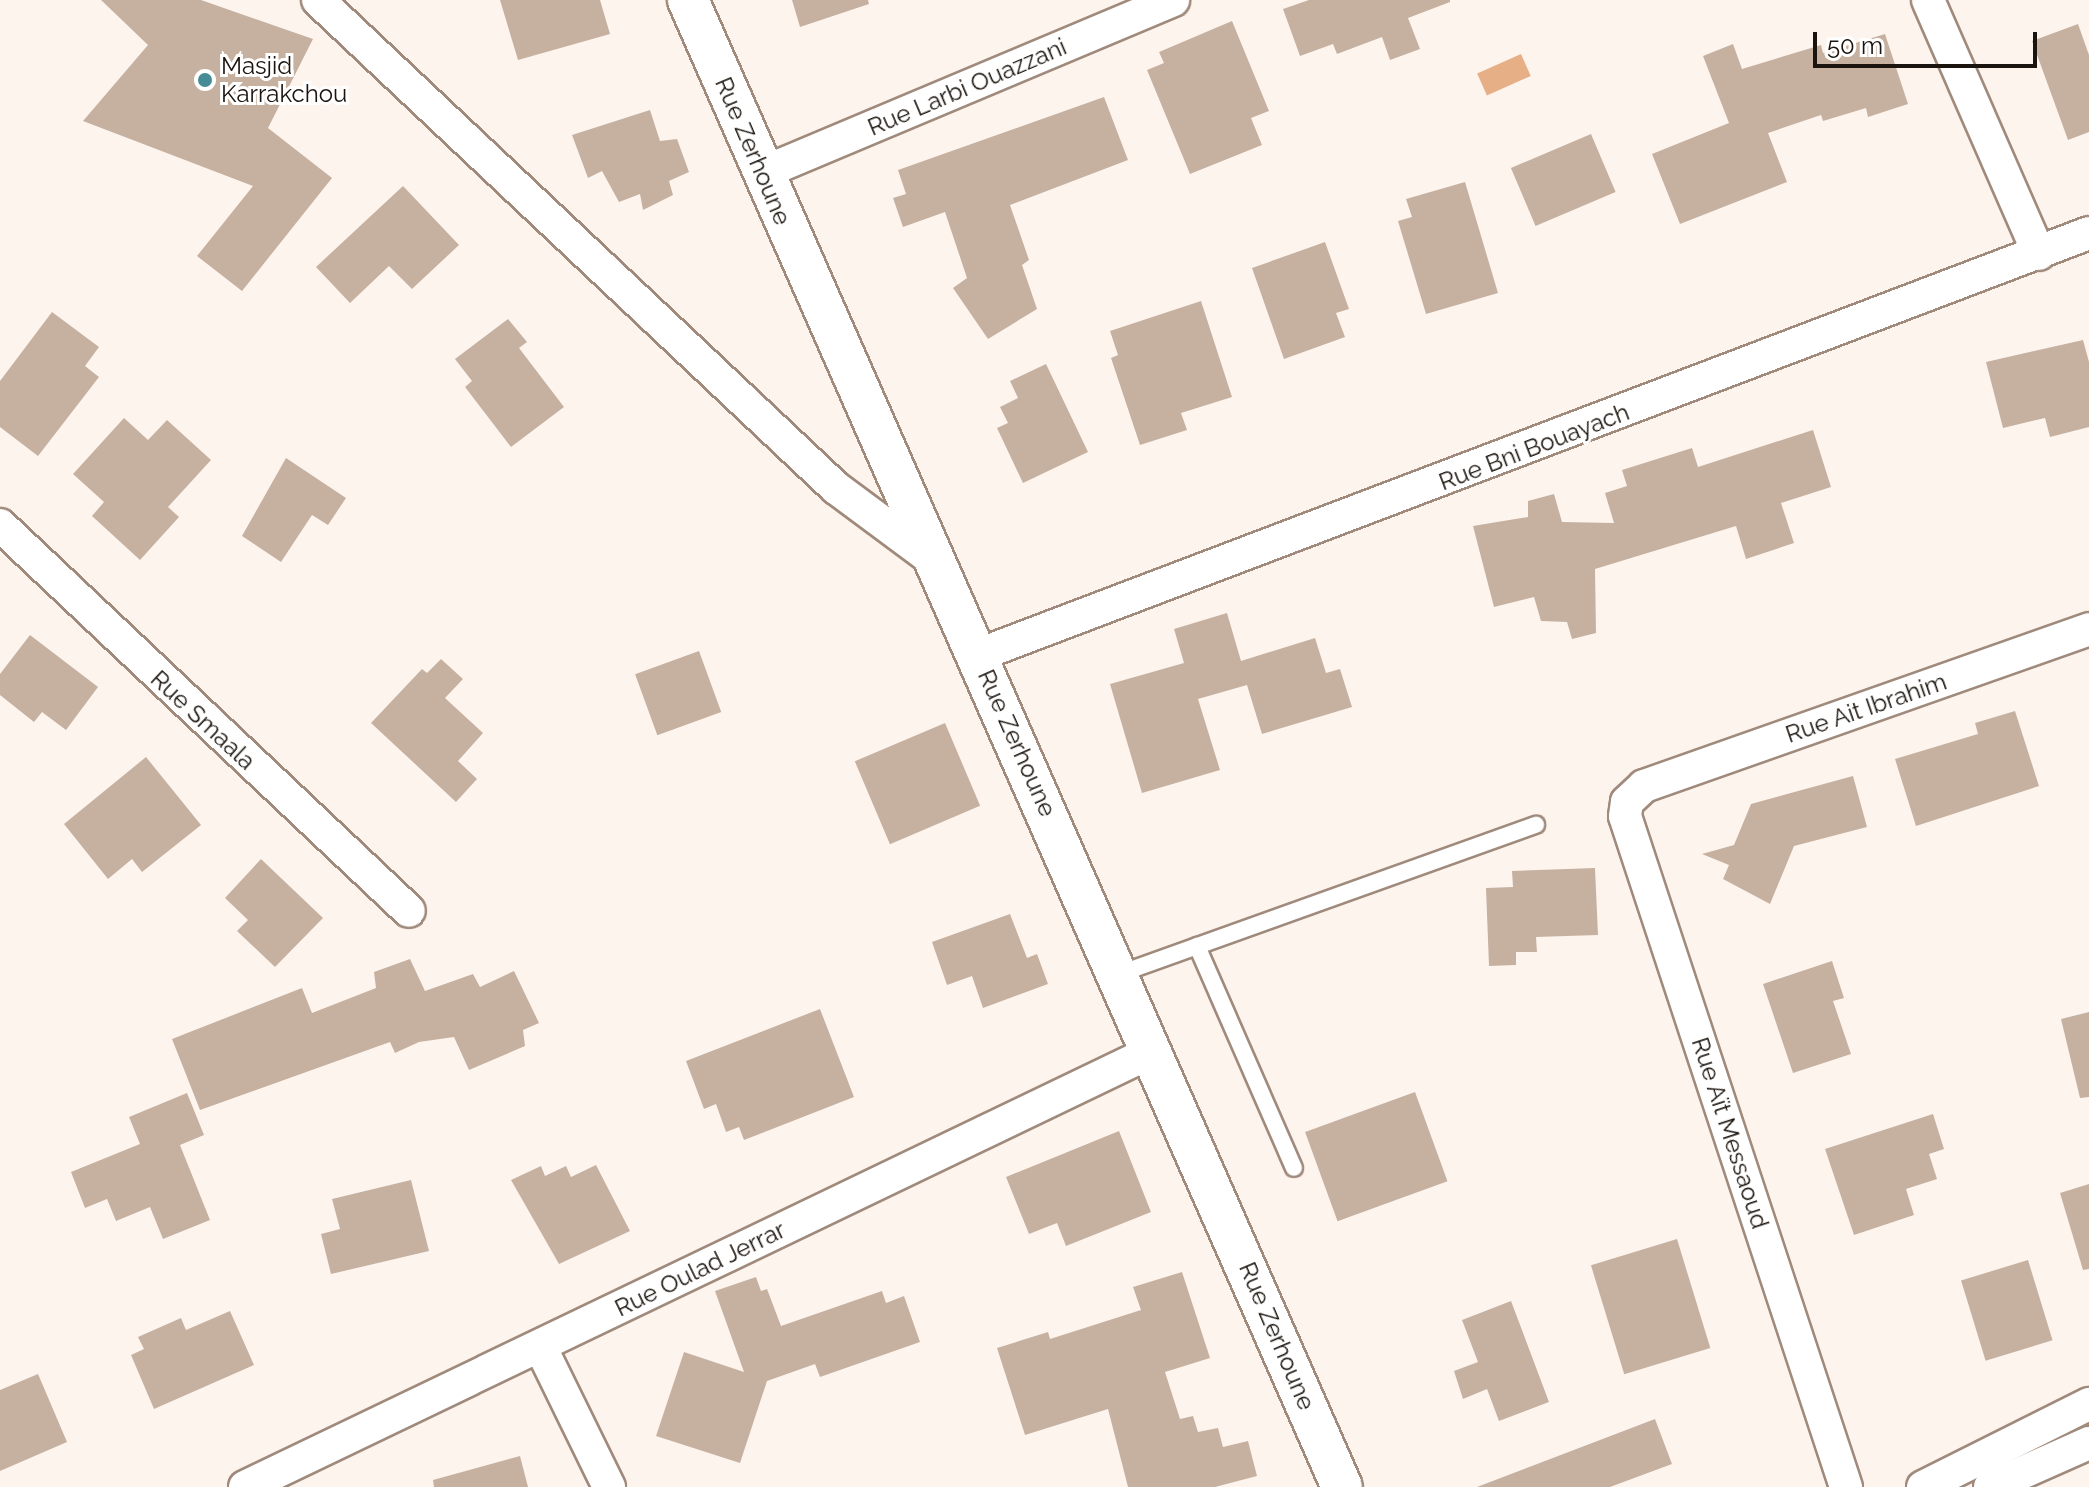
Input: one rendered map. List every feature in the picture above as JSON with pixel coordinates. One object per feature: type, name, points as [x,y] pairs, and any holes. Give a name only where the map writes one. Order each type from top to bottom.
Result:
[{"type":"street","points":[[318,0],[836,488],[933,560]]},
{"type":"street","name":"Rue Zerhoune","points":[[688,0],[933,560],[1153,1051],[1342,1487]]},
{"type":"street","name":"Rue Larbi Ouazzani","points":[[762,173],[1173,0]]},
{"type":"street","points":[[1928,0],[2039,254]]},
{"type":"street","name":"Rue Bni Bouayach","points":[[978,655],[2089,233]]},
{"type":"street","name":"Rue Smaala","points":[[0,525],[409,911]]},
{"type":"street","name":"Rue Ait Ibrahim","points":[[1644,786],[2089,629]]},
{"type":"street","name":"Rue Aït Messaoud","points":[[1644,786],[1631,793],[1625,816],[1846,1487]]},
{"type":"street","name":"Rue Oulad Jerrar","points":[[245,1487],[1153,1051]]},
{"type":"street","points":[[540,1346],[609,1487]]},
{"type":"street","points":[[1923,1487],[2089,1404]]},
{"type":"street","points":[[1990,1487],[2089,1443]]},
{"type":"lane","points":[[1119,974],[1536,825]]},
{"type":"lane","points":[[1197,946],[1294,1168]]},
{"type":"shaded area","points":[[1521,54],[1531,76],[1487,95],[1477,74]]},
{"type":"building","name":"Masjid Karrakchou","points":[[101,0],[201,0],[313,39],[268,128],[332,178],[242,291],[197,256],[253,186],[83,121],[148,45]]},
{"type":"building","points":[[500,0],[600,0],[610,34],[518,60]]},
{"type":"building","points":[[792,0],[868,0],[869,4],[800,27]]},
{"type":"building","points":[[1309,0],[1450,2],[1408,18],[1420,49],[1390,60],[1382,37],[1337,54],[1333,44],[1300,56],[1283,9]]},
{"type":"building","points":[[1232,21],[1269,111],[1251,118],[1262,145],[1190,174],[1147,70],[1164,63],[1159,52]]},
{"type":"building","points":[[2078,24],[2089,55],[2089,132],[2068,140],[2032,41]]},
{"type":"building","points":[[1885,34],[1908,104],[1868,117],[1866,108],[1823,121],[1821,115],[1768,133],[1787,182],[1680,224],[1652,154],[1729,123],[1703,56],[1733,44],[1742,69],[1821,45],[1823,53]]},
{"type":"building","points":[[1104,97],[1128,160],[1010,205],[1029,260],[1022,265],[1037,309],[988,339],[953,288],[967,278],[945,212],[903,227],[893,198],[906,194],[898,170]]},
{"type":"building","points":[[650,110],[660,141],[677,139],[689,172],[669,181],[673,195],[643,210],[640,194],[619,202],[602,171],[588,178],[572,135]]},
{"type":"building","points":[[1591,134],[1616,192],[1536,226],[1511,168]]},
{"type":"building","points":[[1465,182],[1498,293],[1426,314],[1398,221],[1412,217],[1406,199]]},
{"type":"building","points":[[403,186],[459,245],[412,289],[389,266],[350,303],[316,267]]},
{"type":"building","points":[[1325,242],[1349,309],[1336,313],[1345,337],[1284,359],[1252,268]]},
{"type":"building","points":[[1201,301],[1232,397],[1181,413],[1187,430],[1140,445],[1111,358],[1118,355],[1110,331]]},
{"type":"building","points":[[52,312],[99,347],[85,366],[99,377],[38,456],[0,427],[0,381]]},
{"type":"building","points":[[508,319],[527,342],[519,348],[564,407],[511,447],[465,387],[472,381],[455,359]]},
{"type":"building","points":[[2083,340],[2089,362],[2089,427],[2050,437],[2045,418],[2003,428],[1986,362]]},
{"type":"building","points":[[1046,364],[1088,452],[1023,483],[997,428],[1008,423],[1000,407],[1018,398],[1010,381]]},
{"type":"building","points":[[124,418],[148,440],[167,420],[211,460],[168,507],[179,517],[140,560],[92,516],[104,502],[73,474]]},
{"type":"building","points":[[1813,430],[1831,487],[1781,503],[1794,543],[1746,559],[1736,526],[1595,569],[1596,633],[1572,639],[1567,622],[1541,621],[1534,597],[1494,607],[1473,526],[1528,517],[1528,501],[1554,494],[1562,522],[1614,523],[1605,493],[1627,486],[1622,470],[1692,448],[1698,467]]},
{"type":"building","points":[[286,458],[346,498],[328,525],[312,515],[281,562],[242,536]]},
{"type":"building","points":[[1227,613],[1241,661],[1315,638],[1326,673],[1340,669],[1352,707],[1262,734],[1247,685],[1198,699],[1220,770],[1142,793],[1110,684],[1184,663],[1174,629]]},
{"type":"building","points":[[30,635],[98,687],[66,730],[42,712],[34,722],[0,695],[0,674]]},
{"type":"building","points":[[699,651],[721,712],[657,735],[635,674]]},
{"type":"building","points":[[441,659],[463,679],[445,698],[483,733],[458,761],[477,779],[456,802],[371,723],[422,669],[427,673]]},
{"type":"building","points":[[2015,711],[2039,786],[1916,826],[1895,759],[1978,734],[1975,723]]},
{"type":"building","points":[[945,723],[980,806],[890,844],[855,761]]},
{"type":"building","points":[[146,757],[201,825],[142,872],[132,859],[108,879],[64,824]]},
{"type":"building","points":[[1853,776],[1867,827],[1794,846],[1770,904],[1723,879],[1729,865],[1702,854],[1734,845],[1751,804]]},
{"type":"building","points":[[261,859],[323,918],[275,967],[237,931],[248,920],[225,898]]},
{"type":"building","points":[[1595,868],[1598,935],[1536,937],[1537,952],[1516,952],[1516,965],[1489,966],[1486,888],[1513,887],[1512,871]]},
{"type":"building","points":[[1010,914],[1027,958],[1037,954],[1048,984],[983,1008],[972,976],[947,985],[932,942]]},
{"type":"building","points":[[410,959],[425,991],[473,974],[480,987],[514,971],[539,1023],[523,1030],[525,1046],[469,1070],[454,1037],[419,1042],[395,1053],[390,1042],[200,1110],[172,1039],[302,988],[312,1013],[376,988],[374,972]]},
{"type":"building","points":[[1832,961],[1844,998],[1833,1001],[1851,1054],[1793,1073],[1763,984]]},
{"type":"building","points":[[820,1009],[854,1097],[744,1140],[739,1127],[726,1132],[716,1104],[704,1109],[686,1061]]},
{"type":"building","points":[[2089,1012],[2089,1097],[2080,1098],[2061,1019]]},
{"type":"building","points":[[1415,1092],[1447,1181],[1338,1221],[1305,1132]]},
{"type":"building","points":[[187,1093],[204,1135],[180,1145],[210,1220],[163,1239],[150,1207],[116,1221],[107,1199],[85,1208],[71,1172],[140,1144],[129,1117]]},
{"type":"building","points":[[1933,1114],[1944,1149],[1929,1154],[1937,1179],[1906,1189],[1914,1215],[1854,1235],[1825,1149]]},
{"type":"building","points":[[1119,1131],[1151,1212],[1066,1246],[1057,1223],[1029,1234],[1006,1177]]},
{"type":"building","points":[[596,1165],[630,1231],[559,1264],[511,1180],[541,1166],[545,1176],[566,1166],[571,1177]]},
{"type":"building","points":[[411,1180],[429,1251],[331,1274],[321,1234],[340,1229],[332,1199]]},
{"type":"building","points":[[2089,1184],[2089,1269],[2083,1270],[2060,1193]]},
{"type":"building","points":[[1677,1239],[1710,1348],[1624,1374],[1591,1265]]},
{"type":"building","points":[[2028,1260],[2053,1340],[1986,1361],[1961,1280]]},
{"type":"building","points":[[1182,1272],[1210,1358],[1165,1372],[1180,1419],[1193,1416],[1198,1432],[1218,1428],[1223,1447],[1248,1441],[1257,1476],[1215,1487],[1128,1487],[1108,1409],[1025,1435],[997,1348],[1048,1332],[1050,1339],[1141,1310],[1133,1287]]},
{"type":"building","points":[[756,1277],[761,1291],[767,1289],[781,1326],[882,1291],[886,1303],[904,1296],[920,1342],[820,1377],[815,1364],[767,1381],[740,1463],[656,1436],[684,1352],[744,1372],[715,1291]]},
{"type":"building","points":[[1511,1301],[1549,1402],[1499,1421],[1487,1389],[1463,1399],[1454,1371],[1478,1362],[1462,1320]]},
{"type":"building","points":[[230,1311],[254,1365],[154,1409],[131,1355],[144,1349],[138,1337],[181,1318],[186,1330]]},
{"type":"building","points":[[38,1374],[67,1442],[0,1471],[0,1390]]},
{"type":"building","points":[[1655,1419],[1672,1464],[1610,1487],[1477,1487]]},
{"type":"building","points":[[520,1456],[528,1487],[434,1487],[433,1480]]},
{"type":"place","name":"Masjid Karrakchou","points":[[205,80]]}]
